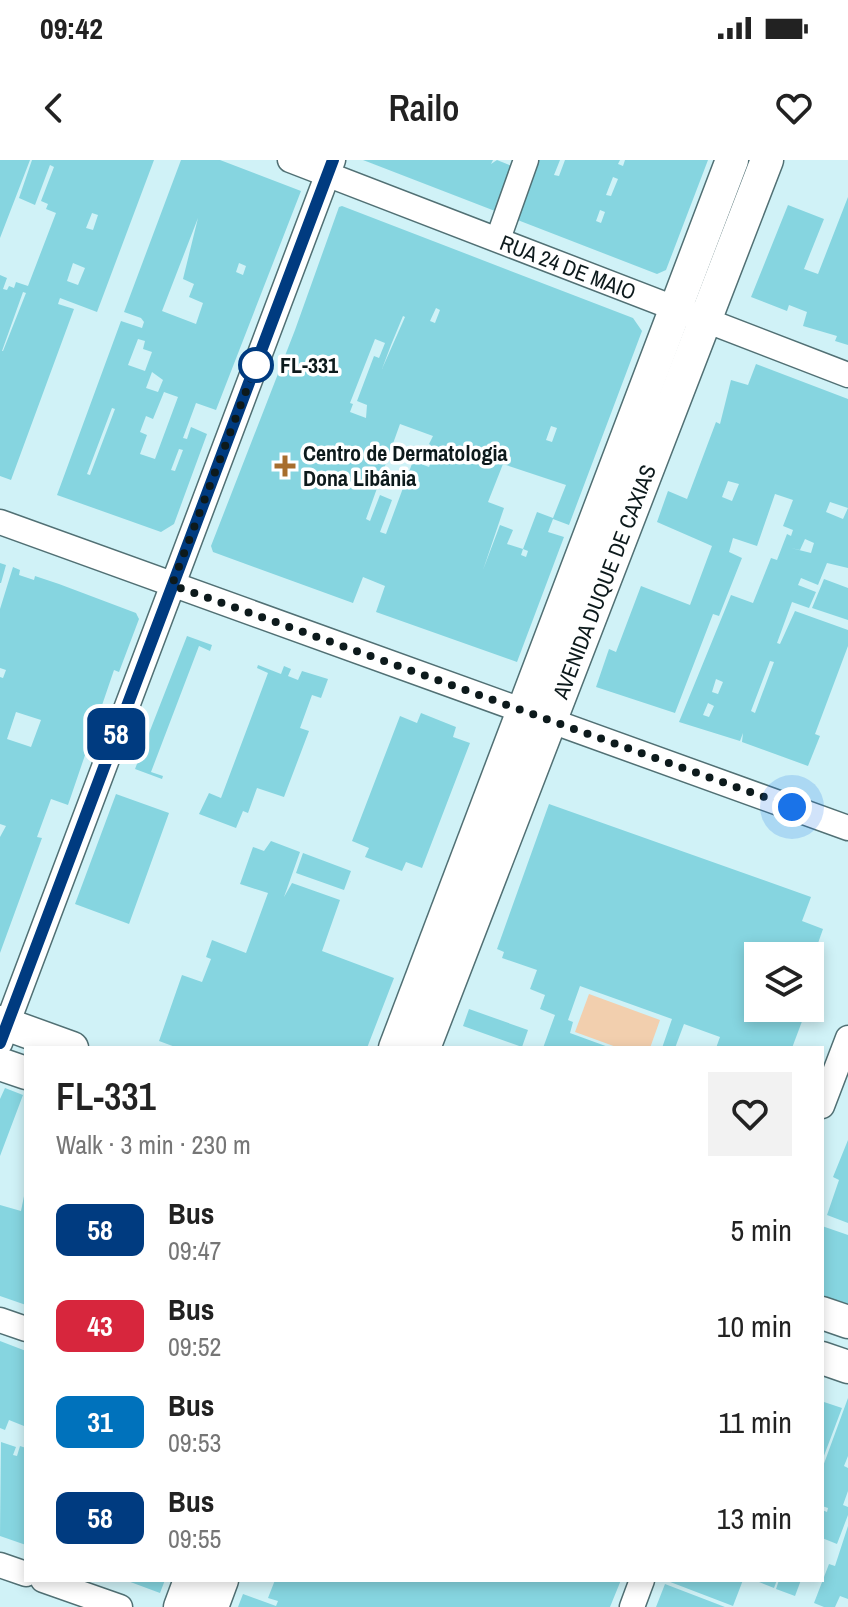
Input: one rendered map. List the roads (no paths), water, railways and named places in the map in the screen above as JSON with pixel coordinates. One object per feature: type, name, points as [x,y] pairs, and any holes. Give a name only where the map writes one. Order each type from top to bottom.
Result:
[{"type":"main road","name":"AVENIDA DUQUE DE CAXIAS","points":[[396,1046],[732,160]]},
{"type":"main road","name":"AVENIDA DUQUE DE CAXIAS","points":[[425,1046],[767,160]]},
{"type":"main road","points":[[2,1030],[64,1046]]},
{"type":"main road","points":[[0,1064],[24,1072]]},
{"type":"main road","points":[[824,1314],[848,1322]]},
{"type":"main road","points":[[824,1359],[848,1367]]},
{"type":"main road","points":[[180,1607],[189,1582]]},
{"type":"main road","points":[[212,1607],[221,1582]]},
{"type":"street","name":"RUA 24 DE MAIO","points":[[290,160],[330,167],[498,239],[848,375]]},
{"type":"street","points":[[498,239],[526,160]]},
{"type":"street","points":[[2,1030],[330,167]]},
{"type":"street","points":[[0,522],[848,828]]},
{"type":"street","points":[[824,1101],[848,1038]]},
{"type":"street","points":[[0,1320],[24,1328]]},
{"type":"street","points":[[0,1565],[24,1573]]},
{"type":"street","points":[[49,1582],[120,1607]]},
{"type":"street","points":[[632,1607],[641,1582]]},
{"type":"place","name":"FL-331","points":[[256,365]]},
{"type":"place","name":"Centro de Dermatologia Dona Libânia","points":[[285,466]]}]
